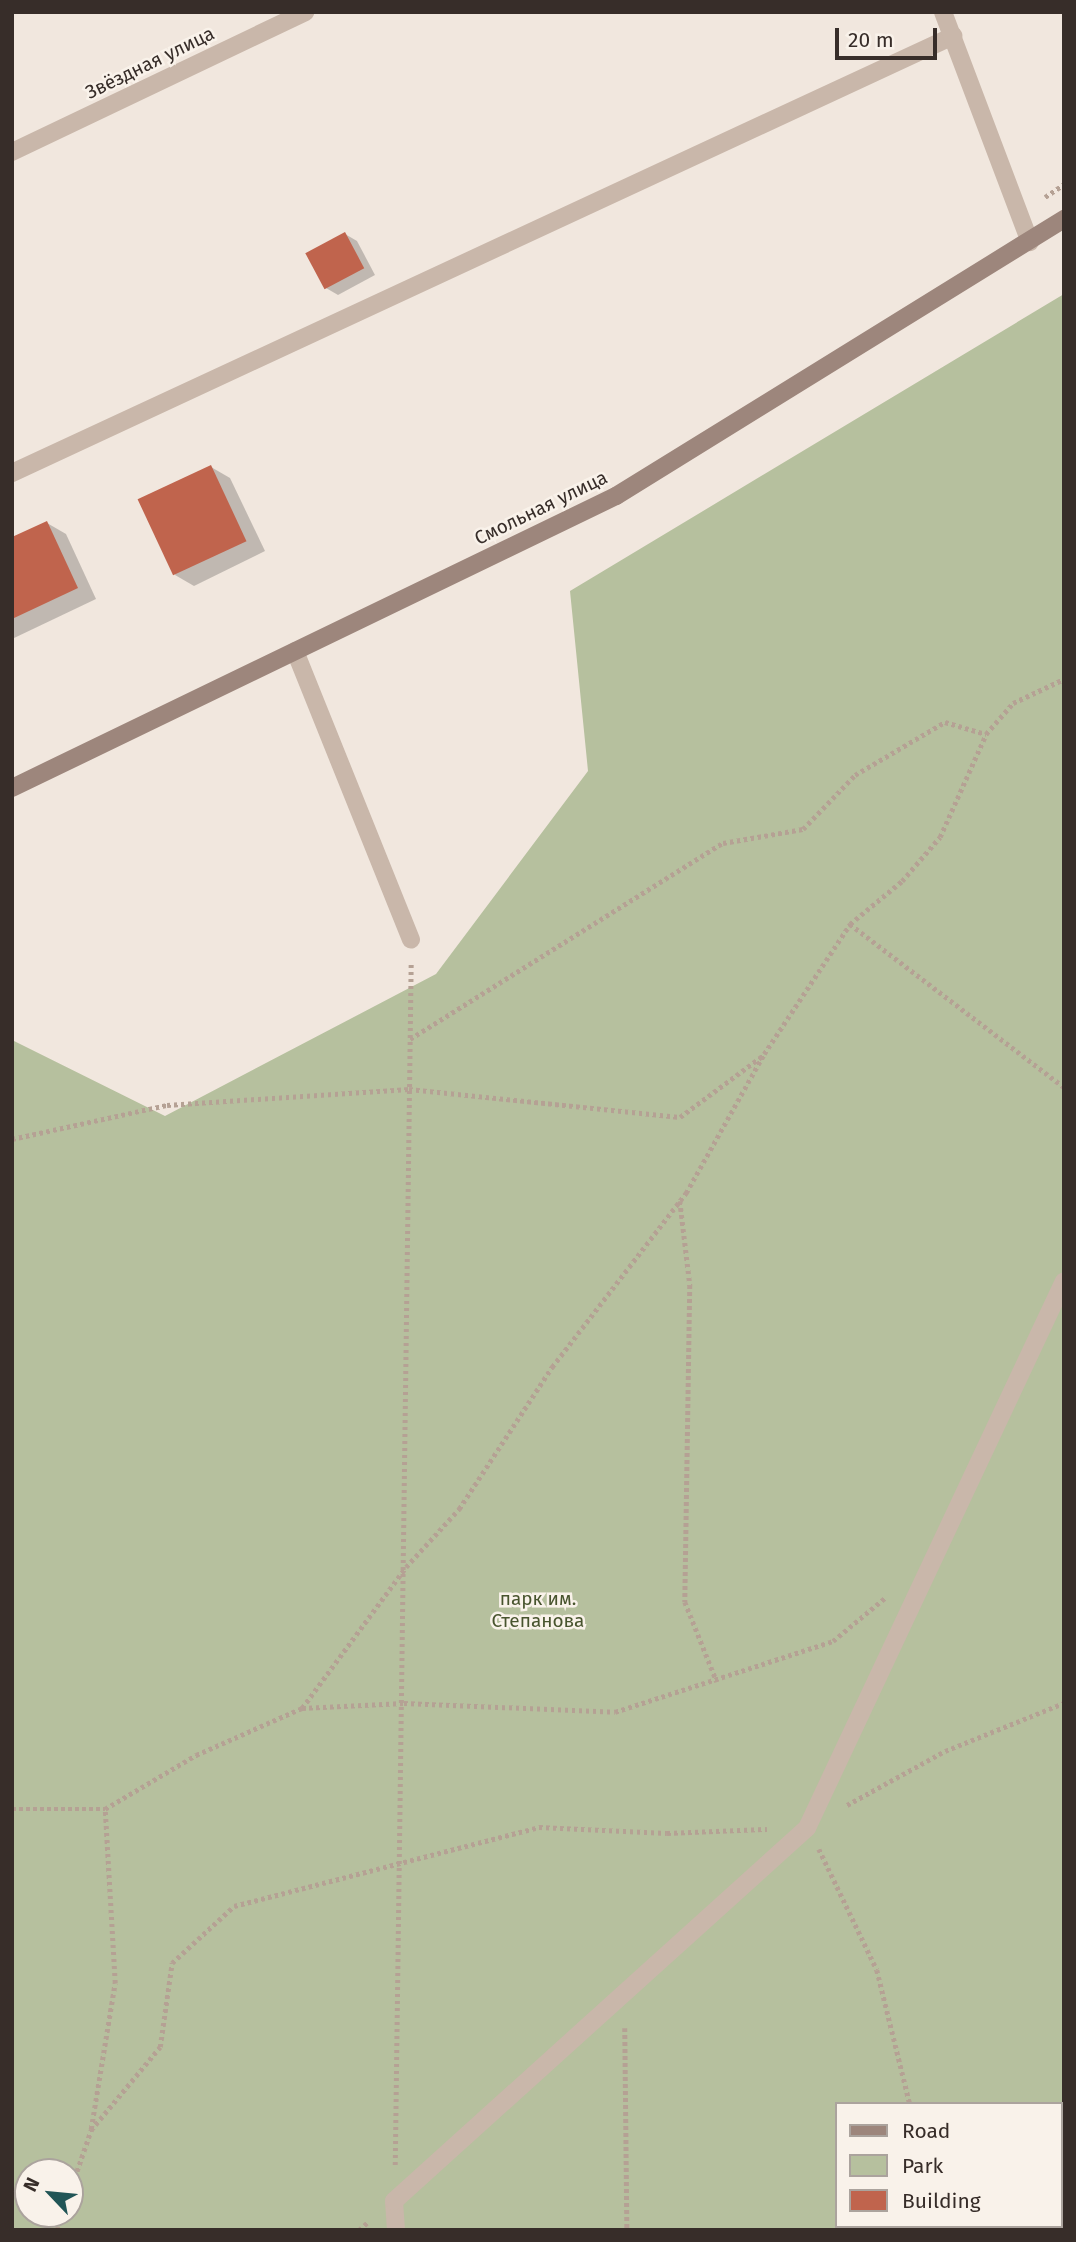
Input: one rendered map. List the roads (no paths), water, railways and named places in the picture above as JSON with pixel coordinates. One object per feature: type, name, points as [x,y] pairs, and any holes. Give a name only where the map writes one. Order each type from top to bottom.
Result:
[{"type":"main road","name":"Смольная улица","points":[[12,788],[616,496],[1064,219]]},
{"type":"street","name":"Звёздная улица","points":[[12,152],[305,12]]},
{"type":"street","points":[[943,12],[1030,242]]},
{"type":"street","points":[[12,473],[953,36]]},
{"type":"street","points":[[296,651],[411,940]]},
{"type":"street","points":[[396,2230],[394,2201],[626,1997],[807,1828],[927,1563],[1064,1281]]},
{"type":"park label","name":"парк им. Степанова","points":[[538,1610]]}]
